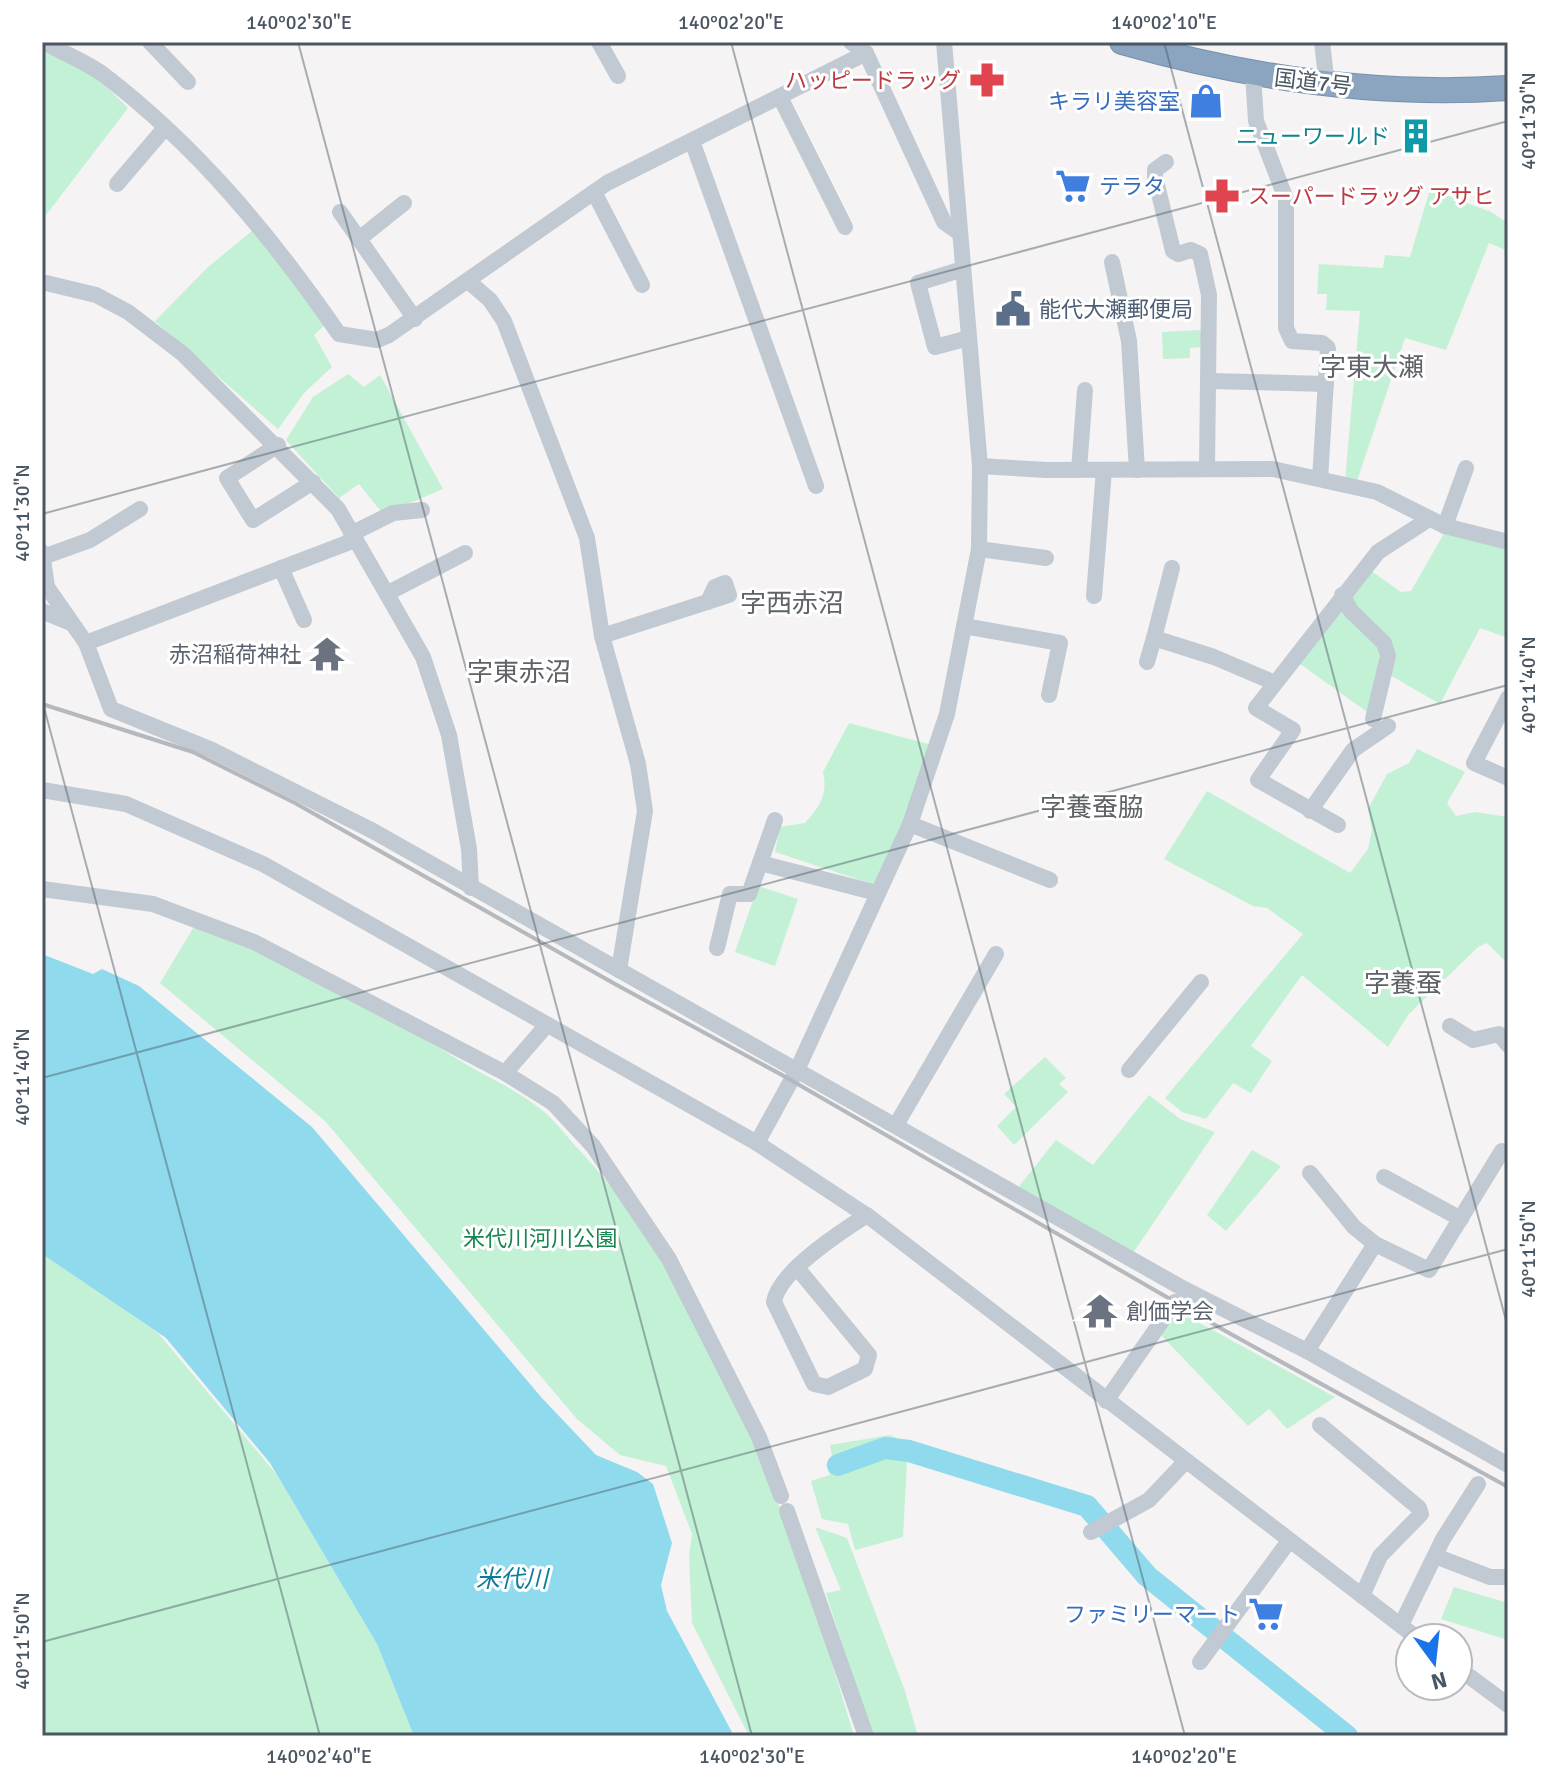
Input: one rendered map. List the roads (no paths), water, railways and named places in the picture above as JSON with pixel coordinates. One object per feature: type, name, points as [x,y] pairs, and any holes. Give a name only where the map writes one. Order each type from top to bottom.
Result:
[{"type":"highway","name":"国道7号","points":[[1122,42],[1253,74],[1327,85],[1418,90],[1508,88]]},
{"type":"street","points":[[44,42],[101,73],[196,155],[279,249],[339,334],[377,340],[415,319],[623,174],[866,53]]},
{"type":"street","points":[[150,42],[188,82]]},
{"type":"street","points":[[599,42],[618,76]]},
{"type":"street","points":[[851,42],[866,53],[944,222],[958,232]]},
{"type":"street","points":[[757,1143],[797,1070],[910,824],[947,714],[979,549],[980,466],[944,42]]},
{"type":"street","points":[[1322,42],[1327,85]]},
{"type":"street","points":[[1253,74],[1255,117],[1263,147],[1286,199],[1286,328],[1292,341],[1322,343],[1328,348],[1320,479]]},
{"type":"street","points":[[780,97],[845,227]]},
{"type":"street","points":[[117,184],[164,129]]},
{"type":"street","points":[[692,141],[816,486]]},
{"type":"street","points":[[1166,162],[1155,170],[1155,177],[1173,251],[1178,254],[1191,250],[1200,254],[1209,295],[1207,469]]},
{"type":"street","points":[[594,192],[642,285]]},
{"type":"street","points":[[359,239],[404,203]]},
{"type":"street","points":[[340,212],[415,319]]},
{"type":"street","points":[[1112,262],[1129,341],[1137,470]]},
{"type":"street","points":[[963,269],[918,283],[935,347],[969,338]]},
{"type":"street","points":[[468,281],[490,300],[517,351],[587,538],[602,636],[638,764],[645,811],[619,970]]},
{"type":"street","points":[[45,288],[96,295],[128,312],[183,354],[278,445],[338,509],[423,657],[449,735],[469,849],[471,888]]},
{"type":"street","points":[[1210,381],[1326,384]]},
{"type":"street","points":[[1079,470],[1085,390]]},
{"type":"street","points":[[278,445],[227,478],[253,520],[313,482]]},
{"type":"street","points":[[980,466],[1079,470],[1273,469],[1377,492],[1445,526],[1508,542]]},
{"type":"street","points":[[1445,526],[1466,468]]},
{"type":"street","points":[[1094,596],[1104,470]]},
{"type":"street","points":[[140,509],[90,540],[42,554],[47,587],[86,643],[111,709],[288,786],[1184,1289],[1307,1351],[1508,1465]]},
{"type":"street","points":[[86,643],[281,568],[353,537],[393,513],[422,510]]},
{"type":"street","points":[[1338,825],[1258,780],[1293,730],[1256,708],[1378,552],[1429,519]]},
{"type":"street","points":[[979,549],[1046,558]]},
{"type":"street","points":[[388,593],[465,553]]},
{"type":"street","points":[[281,568],[304,620]]},
{"type":"street","points":[[1147,662],[1172,568]]},
{"type":"street","points":[[1310,811],[1353,750],[1380,722],[1388,656],[1384,643],[1351,611],[1342,595]]},
{"type":"street","points":[[602,636],[708,602]]},
{"type":"street","points":[[42,611],[72,624]]},
{"type":"street","points":[[964,626],[1060,643],[1049,695]]},
{"type":"street","points":[[1154,638],[1214,657],[1275,683]]},
{"type":"street","points":[[1508,698],[1474,763],[1508,778]]},
{"type":"street","points":[[42,790],[126,804],[263,864],[757,1143],[867,1215],[1397,1622]]},
{"type":"street","points":[[717,948],[730,894],[749,894],[775,820]]},
{"type":"street","points":[[910,824],[1050,880]]},
{"type":"street","points":[[760,863],[877,893]]},
{"type":"street","points":[[42,889],[153,904],[254,942],[505,1073],[553,1103],[593,1146],[669,1259],[759,1437],[866,1736]]},
{"type":"street","points":[[896,1125],[996,954]]},
{"type":"street","points":[[1129,1070],[1201,982]]},
{"type":"street","points":[[505,1073],[546,1026]]},
{"type":"street","points":[[1450,1026],[1473,1040],[1499,1034],[1508,1045]]},
{"type":"street","points":[[1310,1173],[1354,1227],[1375,1244],[1429,1270],[1502,1151],[1508,1154]]},
{"type":"street","points":[[1384,1177],[1461,1219]]},
{"type":"street","points":[[798,1269],[869,1355],[865,1369],[828,1387],[814,1384],[774,1302],[776,1290],[798,1269],[831,1238],[867,1215]]},
{"type":"street","points":[[1307,1351],[1375,1244]]},
{"type":"street","points":[[1106,1401],[1175,1302]]},
{"type":"street","points":[[1320,1425],[1419,1508],[1421,1514],[1380,1556],[1362,1596]]},
{"type":"street","points":[[1091,1532],[1113,1523],[1149,1500],[1185,1462]]},
{"type":"street","points":[[1402,1622],[1435,1556],[1478,1484]]},
{"type":"street","points":[[1200,1662],[1289,1541]]},
{"type":"street","points":[[1435,1556],[1490,1577],[1508,1577]]},
{"type":"street","points":[[1474,1680],[1508,1705]]},
{"type":"water","name":"米代川","points":[[42,954],[93,974],[102,969],[139,986],[312,1127],[541,1397],[596,1455],[637,1472],[653,1484],[672,1543],[661,1585],[667,1611],[734,1736],[414,1736],[377,1644],[270,1463],[166,1338],[42,1254]]},
{"type":"water","points":[[888,1442],[903,1446],[902,1455],[884,1453],[840,1470],[837,1461]]},
{"type":"waterway","points":[[838,1465],[885,1448],[909,1451],[1087,1506],[1147,1576],[1347,1736]]},
{"type":"railway","points":[[42,704],[193,752],[295,803],[782,1075],[1229,1333],[1508,1487]]},
{"type":"place","name":"ハッピードラッグ","points":[[987,80]]},
{"type":"place","name":"キラリ美容室","points":[[1206,101]]},
{"type":"place","name":"ニューワールド","points":[[1416,136]]},
{"type":"place","name":"テラタ","points":[[1073,186]]},
{"type":"place","name":"スーパードラッグ アサヒ","points":[[1222,196]]},
{"type":"place","name":"能代大瀬郵便局","points":[[1013,309]]},
{"type":"place","name":"赤沼稲荷神社","points":[[327,654]]},
{"type":"place","name":"創価学会","points":[[1100,1311]]},
{"type":"place","name":"ファミリーマート","points":[[1266,1614]]},
{"type":"district","name":"字東大瀬","points":[[1372,368]]},
{"type":"district","name":"字西赤沼","points":[[792,604]]},
{"type":"district","name":"字東赤沼","points":[[519,673]]},
{"type":"district","name":"字養蚕脇","points":[[1092,808]]},
{"type":"district","name":"字養蚕","points":[[1403,984]]},
{"type":"park label","name":"米代川河川公園","points":[[540,1238]]}]
